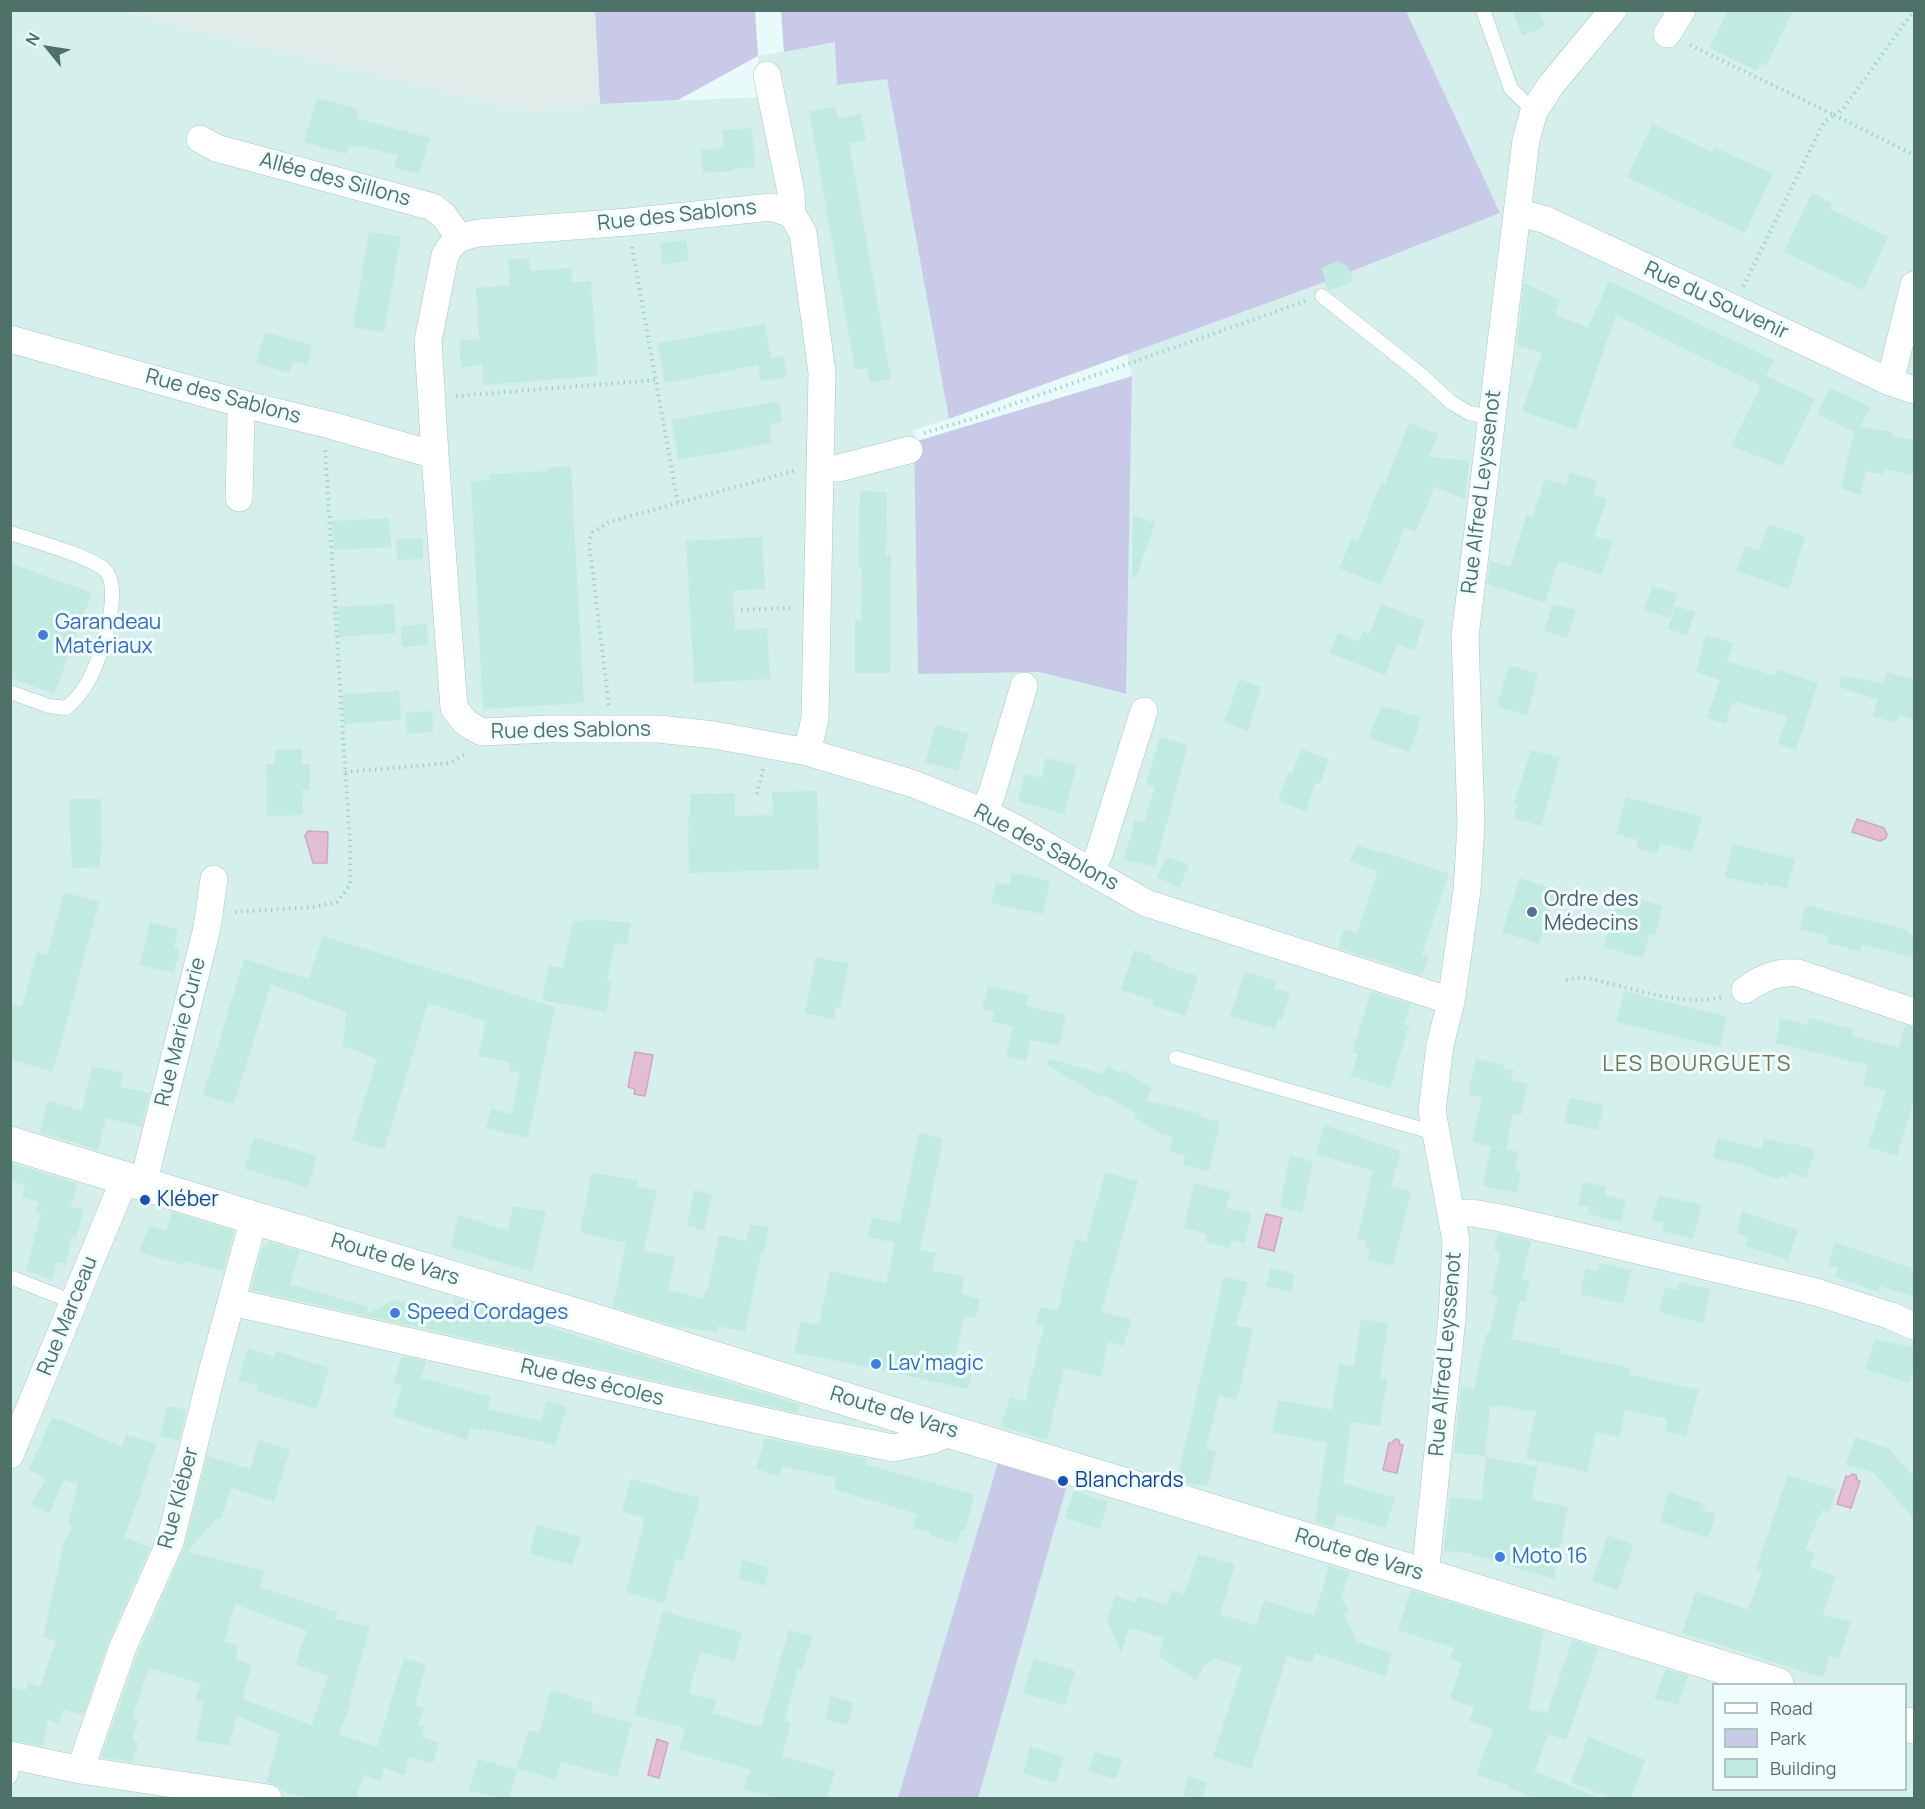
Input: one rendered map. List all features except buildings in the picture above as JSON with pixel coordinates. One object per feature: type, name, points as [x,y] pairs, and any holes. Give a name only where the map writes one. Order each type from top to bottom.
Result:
[{"type":"main road","name":"Route de Vars","points":[[10,1143],[1774,1683]]},
{"type":"street","name":"Rue Alfred Leyssenot","points":[[1425,1575],[1452,1318],[1456,1242],[1432,1111],[1440,1045],[1451,1002],[1467,890],[1471,824],[1465,636],[1490,417],[1526,140],[1534,111],[1551,85],[1612,10]]},
{"type":"street","points":[[1667,34],[1682,10]]},
{"type":"street","points":[[767,75],[792,192],[792,214],[804,233],[822,373],[815,719],[807,752]]},
{"type":"street","name":"Allée des Sillons","points":[[200,139],[216,148],[433,207],[444,216],[459,237]]},
{"type":"street","name":"Rue des Sablons","points":[[792,214],[771,207],[628,222],[479,232],[459,237],[451,245],[445,255],[428,341],[454,708],[466,723],[482,732],[548,729],[658,729],[714,735],[807,752],[911,783],[984,812],[1146,903],[1451,1002]]},
{"type":"street","name":"Rue du Souvenir","points":[[1518,212],[1546,220],[1732,309],[1902,386]]},
{"type":"street","points":[[1902,386],[1914,285]]},
{"type":"street","name":"Rue des Sablons","points":[[10,339],[243,404],[330,424],[435,455]]},
{"type":"street","points":[[239,498],[243,404]]},
{"type":"street","points":[[820,468],[839,468],[913,442]]},
{"type":"street","points":[[984,812],[992,793],[1024,686]]},
{"type":"street","points":[[1089,871],[1100,854],[1144,711]]},
{"type":"street","name":"Rue Marie Curie","points":[[134,1181],[211,914],[214,879]]},
{"type":"street","points":[[1745,990],[1768,976],[1784,972],[1798,973],[1914,1012]]},
{"type":"street","name":"Rue Marceau","points":[[10,1455],[74,1302],[134,1181]]},
{"type":"street","points":[[1451,1214],[1472,1213],[1501,1218],[1816,1292],[1891,1316],[1914,1326]]},
{"type":"street","name":"Rue Kléber","points":[[80,1770],[123,1647],[170,1542],[212,1372],[254,1218]]},
{"type":"street","name":"Rue des écoles","points":[[232,1302],[892,1448],[933,1440],[951,1432]]},
{"type":"street","points":[[12,1762],[268,1798]]},
{"type":"lane","points":[[1483,10],[1511,88],[1534,111]]},
{"type":"lane","points":[[1322,296],[1452,403],[1469,413],[1490,417]]},
{"type":"lane","points":[[10,533],[80,557],[104,569],[111,578],[112,599],[105,639],[91,677],[78,697],[66,708],[49,706],[10,692]]},
{"type":"lane","points":[[1176,1058],[1435,1133]]},
{"type":"lane","points":[[10,1277],[74,1302]]},
{"type":"path","points":[[1732,309],[1824,122],[1844,109],[1914,10]]},
{"type":"path","points":[[1667,34],[1914,154]]},
{"type":"path","points":[[628,222],[678,504]]},
{"type":"path","points":[[913,442],[971,419],[1322,296]]},
{"type":"path","points":[[447,397],[656,380]]},
{"type":"path","points":[[612,730],[589,542],[593,532],[609,522],[806,468],[808,442],[821,441]]},
{"type":"path","points":[[211,914],[313,908],[337,902],[350,885],[348,806],[324,443]]},
{"type":"path","points":[[741,610],[817,608]]},
{"type":"path","points":[[345,772],[450,763],[476,748]]},
{"type":"path","points":[[1566,980],[1581,976],[1655,995],[1689,1000],[1718,998],[1745,990]]},
{"type":"shaded area","points":[[11,11],[127,11],[197,31],[536,113],[567,105],[762,97],[758,56],[835,42],[887,79],[949,419],[914,430],[918,673],[1039,672],[1125,694],[1132,376],[1127,354],[1326,282],[1500,213],[1406,11],[1914,11],[1914,1798],[11,1798]]},
{"type":"shaded area","points":[[127,11],[595,11],[600,104],[567,105],[536,113],[197,31]]},
{"type":"shaded area","points":[[1857,819],[1884,828],[1886,838],[1880,841],[1852,832]]},
{"type":"shaded area","points":[[308,831],[328,832],[327,863],[313,863],[305,836]]},
{"type":"shaded area","points":[[635,1052],[653,1055],[645,1096],[634,1094],[635,1089],[628,1087]]},
{"type":"shaded area","points":[[1266,1214],[1282,1218],[1274,1251],[1258,1247]]},
{"type":"shaded area","points":[[1395,1439],[1403,1445],[1397,1473],[1383,1470],[1389,1443]]},
{"type":"shaded area","points":[[1856,1475],[1857,1480],[1860,1481],[1851,1508],[1837,1504],[1846,1476]]},
{"type":"shaded area","points":[[657,1739],[668,1743],[659,1778],[648,1775]]},
{"type":"green space","points":[[595,11],[755,11],[758,56],[678,100],[600,104]]},
{"type":"green space","points":[[781,11],[1406,11],[1500,213],[1350,272],[1353,281],[1329,290],[1325,282],[949,419],[887,79],[837,85],[835,42],[784,52]]},
{"type":"green space","points":[[1132,376],[1126,694],[1039,672],[918,674],[914,442]]},
{"type":"green space","points":[[998,1463],[1067,1485],[978,1798],[898,1798]]},
{"type":"place","name":"Garandeau Matériaux","points":[[43,635]]},
{"type":"place","name":"Ordre des Médecins","points":[[1532,912]]},
{"type":"place","name":"Kléber","points":[[145,1200]]},
{"type":"place","name":"Speed Cordages","points":[[395,1313]]},
{"type":"place","name":"Lav'magic","points":[[876,1364]]},
{"type":"place","name":"Blanchards","points":[[1063,1481]]},
{"type":"place","name":"Moto 16","points":[[1500,1557]]},
{"type":"district","name":"LES BOURGUETS","points":[[1697,1065]]}]
